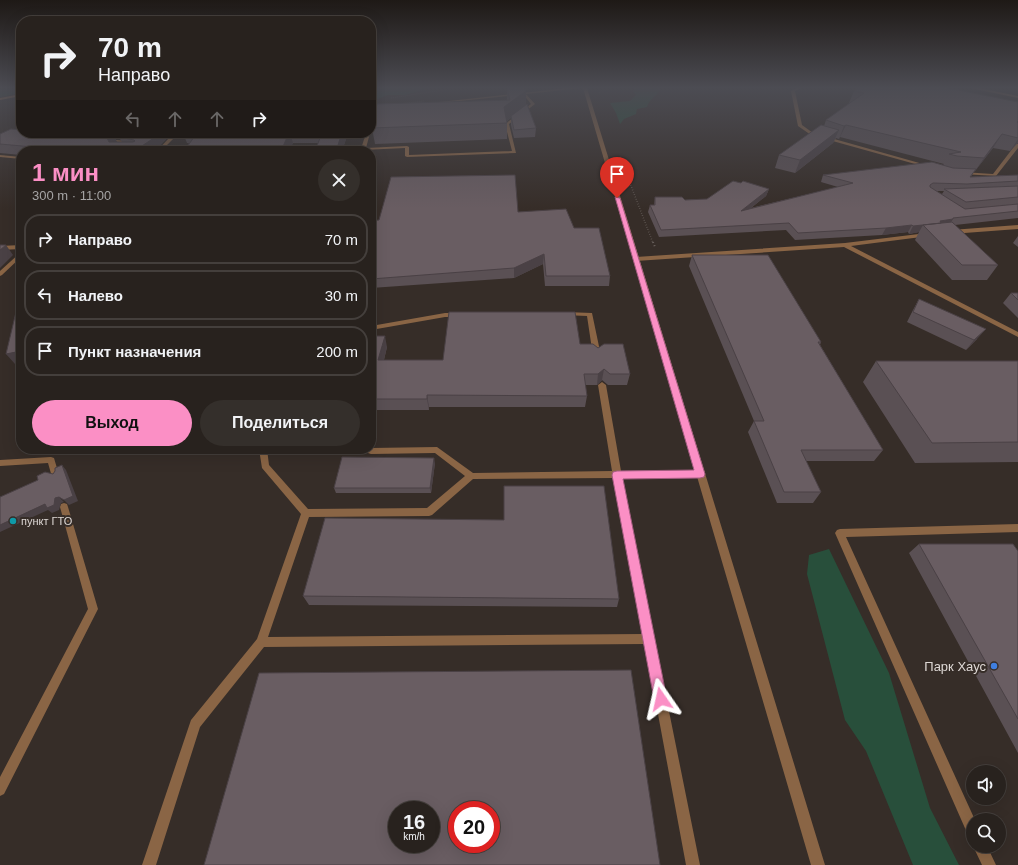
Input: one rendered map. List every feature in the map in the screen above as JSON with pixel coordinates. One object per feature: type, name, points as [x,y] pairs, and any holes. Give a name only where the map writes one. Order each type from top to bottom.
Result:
[{"type":"street","points":[[376,148],[407,147],[407,156],[514,152],[509,128]]},
{"type":"street","points":[[597,128],[818,865]]},
{"type":"street","points":[[804,128],[812,134],[934,168]]},
{"type":"street","points":[[164,146],[172,138]]},
{"type":"street","points":[[98,139],[127,142],[121,146]]},
{"type":"street","points":[[956,173],[994,174],[1018,145]]},
{"type":"street","points":[[0,156],[16,158]]},
{"type":"street","points":[[944,233],[974,229],[1018,227]]},
{"type":"street","points":[[636,259],[845,245],[936,234]]},
{"type":"street","points":[[845,245],[1018,335]]},
{"type":"street","points":[[0,248],[16,247]]},
{"type":"street","points":[[0,274],[16,259]]},
{"type":"street","points":[[560,314],[590,314],[597,356]]},
{"type":"street","points":[[376,327],[445,315],[468,315]]},
{"type":"street","points":[[602,385],[617,475],[693,865]]},
{"type":"street","points":[[376,451],[437,450],[471,476],[700,474]]},
{"type":"street","points":[[264,454],[265,466],[306,513],[430,512],[471,476]]},
{"type":"street","points":[[0,463],[51,460],[55,475]]},
{"type":"street","points":[[0,790],[93,609],[64,507]]},
{"type":"street","points":[[150,865],[195,724],[261,642],[306,513]]},
{"type":"street","points":[[966,814],[840,533],[1018,528]]},
{"type":"street","points":[[261,642],[649,639]]},
{"type":"street","points":[[983,853],[989,865]]},
{"type":"path","points":[[618,153],[658,257]]},
{"type":"green space","points":[[829,549],[889,673],[930,808],[959,865],[913,865],[866,751],[845,720],[807,574],[809,555]]},
{"type":"building","points":[[514,128],[532,128],[514,130]]},
{"type":"building","points":[[816,128],[833,128],[839,130],[800,160],[779,155]]},
{"type":"building","points":[[860,128],[1018,128],[1018,138],[1002,134],[984,158],[949,154],[961,152]]},
{"type":"building","points":[[11,129],[16,130],[16,138],[107,138],[109,142],[133,142],[135,141],[134,140],[124,138],[153,138],[142,146],[22,146],[0,144],[0,134]]},
{"type":"building","points":[[193,138],[287,138],[283,146],[188,146]]},
{"type":"building","points":[[320,138],[340,138],[338,146],[317,146]]},
{"type":"building","points":[[932,162],[953,168],[976,169],[970,177],[1018,175],[1018,181],[967,184],[933,183],[930,187],[965,209],[1018,204],[1018,211],[953,218],[940,221],[941,223],[913,226],[798,233],[789,223],[661,230],[650,205],[655,205],[655,197],[682,197],[685,200],[707,199],[733,181],[741,183],[743,181],[769,189],[741,211],[853,183],[823,175]]},
{"type":"building","points":[[515,175],[518,212],[566,209],[574,228],[599,228],[610,276],[546,276],[544,254],[514,268],[376,279],[376,220],[379,220],[391,177]]},
{"type":"building","points":[[1018,186],[1018,197],[966,202],[944,189]]},
{"type":"building","points":[[952,222],[998,265],[962,265],[923,225]]},
{"type":"building","points":[[0,245],[6,245],[0,250]]},
{"type":"building","points":[[692,255],[768,255],[821,342],[818,342],[883,450],[801,450],[821,492],[784,492],[754,421],[764,421]]},
{"type":"building","points":[[1011,293],[1018,293],[1018,300]]},
{"type":"building","points":[[919,299],[986,329],[974,340],[913,312]]},
{"type":"building","points":[[16,312],[16,352],[6,354]]},
{"type":"building","points":[[449,312],[575,312],[580,344],[593,344],[598,348],[604,344],[623,344],[630,374],[610,374],[604,369],[598,374],[584,374],[587,396],[427,395],[427,399],[376,399],[376,336],[385,336],[378,360],[443,360]]},
{"type":"building","points":[[876,361],[1018,361],[1018,442],[932,443]]},
{"type":"building","points":[[342,457],[434,458],[430,488],[334,488]]},
{"type":"building","points":[[62,465],[73,496],[64,500],[59,497],[55,498],[54,505],[47,508],[45,504],[0,525],[0,497],[38,480],[37,476],[45,472],[53,474],[55,468]]},
{"type":"building","points":[[504,486],[604,486],[619,599],[303,596],[325,518],[504,520]]},
{"type":"building","name":"Парк Хаус","points":[[919,544],[1013,544],[1018,551],[1018,719]]},
{"type":"building","points":[[631,670],[660,865],[204,865],[259,673]]},
{"type":"place","name":"пункт ГТО","points":[[13,521]]},
{"type":"place","name":"Парк Хаус","points":[[994,666]]},
{"type":"route","points":[[617,198],[700,474],[617,475],[661,699]]}]
